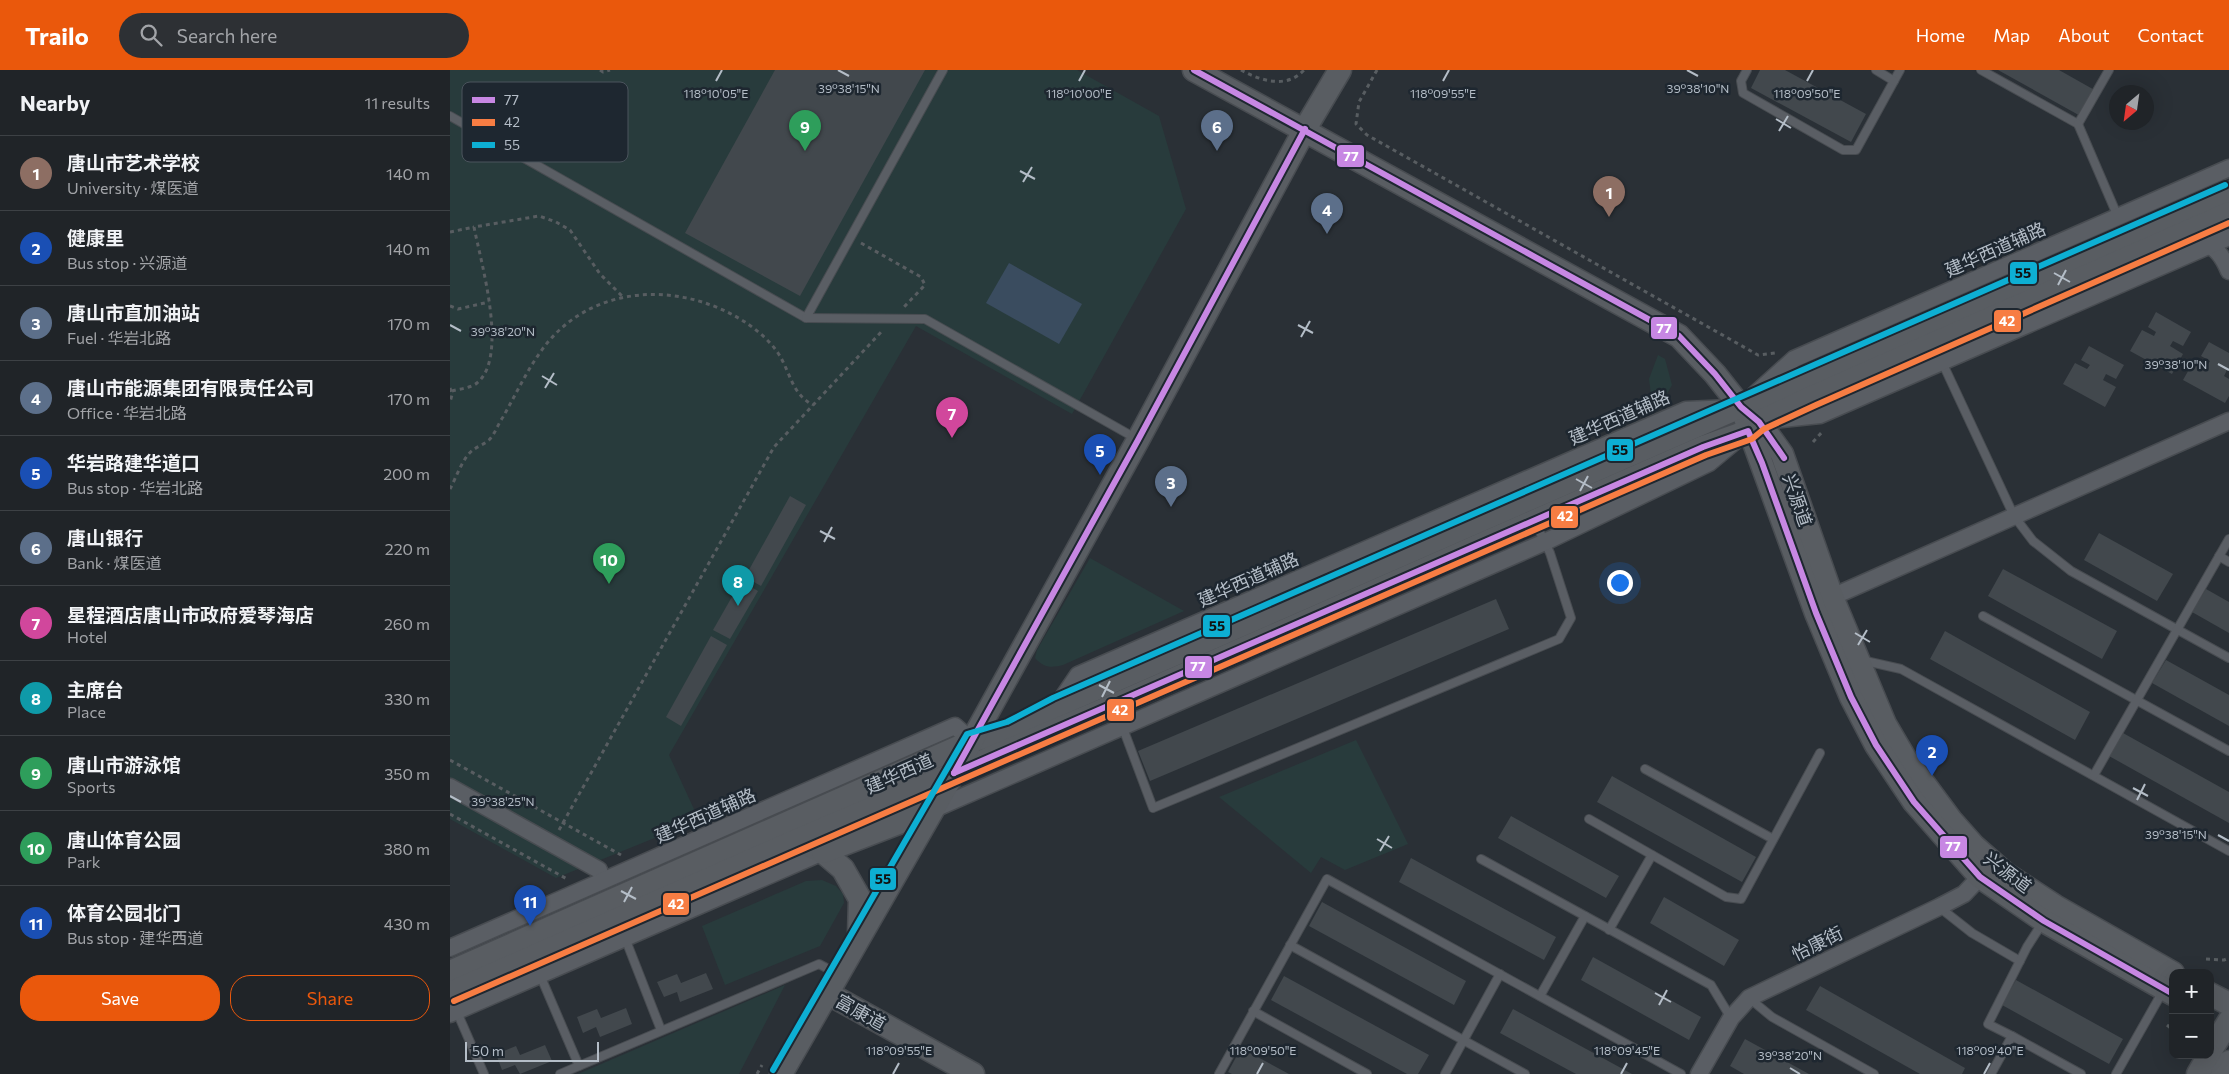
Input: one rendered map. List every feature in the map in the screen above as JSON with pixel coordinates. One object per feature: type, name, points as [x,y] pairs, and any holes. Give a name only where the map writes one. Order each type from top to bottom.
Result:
[{"type":"main road","points":[[1194,70],[1305,129],[1679,336],[1716,374],[1742,407]]},
{"type":"main road","points":[[781,1074],[972,741],[1138,440],[1305,129],[1340,70]]},
{"type":"main road","name":"建华西道","points":[[450,972],[972,741],[1010,730],[1057,706],[2229,193]]},
{"type":"main road","name":"建华西道","points":[[452,1006],[797,840],[954,773],[1119,715],[1534,521],[1754,426],[2229,213]]},
{"type":"main road","name":"兴源道","points":[[1742,407],[1754,426],[1782,454],[1832,597],[1885,724],[1905,758],[1951,820],[1974,846],[2006,874],[2056,906],[2169,984]]},
{"type":"main road","name":"兴源道","points":[[1754,426],[1762,463],[1816,613],[1851,697],[1876,745],[1914,802],[1980,877],[2044,921],[2169,984]]},
{"type":"main road","points":[[823,852],[932,810]]},
{"type":"main road","points":[[797,840],[823,852],[843,869],[860,899],[859,936]]},
{"type":"main road","name":"富康道","points":[[832,984],[973,1074]]},
{"type":"main road","points":[[2214,1001],[2224,1019],[2214,1042]]},
{"type":"main road","points":[[2198,1074],[2206,1059]]},
{"type":"main road","points":[[2222,1074],[2229,1062]]},
{"type":"street","name":"建华西道辅路","points":[[1742,407],[1794,359],[2229,168]]},
{"type":"street","points":[[2182,234],[2210,245],[2223,257],[2229,271]]},
{"type":"street","points":[[932,810],[1119,715],[1545,542],[1709,463],[1754,426],[1820,415],[2229,237]]},
{"type":"street","points":[[1832,597],[2229,421]]},
{"type":"street","name":"建华西道辅路","points":[[450,948],[955,726],[972,741]]},
{"type":"street","points":[[450,787],[599,870]]},
{"type":"street","points":[[452,1006],[540,975],[823,852]]},
{"type":"street","name":"怡康街","points":[[1699,1074],[1731,1018],[1749,998],[1964,894],[1980,877]]},
{"type":"lane","points":[[806,318],[943,70]]},
{"type":"lane","points":[[1747,70],[1741,81],[1743,93],[1843,150],[1856,150],[1900,70]]},
{"type":"lane","points":[[1876,70],[1894,80]]},
{"type":"lane","points":[[1981,70],[2078,124],[2118,217]]},
{"type":"lane","points":[[2078,124],[2109,70]]},
{"type":"lane","points":[[450,116],[462,123]]},
{"type":"lane","points":[[531,162],[806,318],[925,319],[1138,440]]},
{"type":"lane","points":[[1942,362],[2014,516],[2033,540],[2071,571],[2229,658]]},
{"type":"lane","points":[[1119,715],[1153,808],[1559,639],[1571,618],[1545,542],[1534,521]]},
{"type":"lane","points":[[2094,775],[2229,539]]},
{"type":"lane","points":[[2219,556],[2229,562]]},
{"type":"lane","points":[[1983,616],[2229,751]]},
{"type":"lane","points":[[1859,660],[1901,669],[2229,851]]},
{"type":"lane","points":[[1589,819],[1726,897],[1741,899],[1820,753]]},
{"type":"lane","points":[[1645,769],[1773,840]]},
{"type":"lane","points":[[1609,930],[1652,855]]},
{"type":"lane","points":[[1481,859],[1711,985],[1731,1018]]},
{"type":"lane","points":[[1219,1074],[1327,878],[1680,1074]]},
{"type":"lane","points":[[1939,907],[1972,933],[2020,961]]},
{"type":"lane","points":[[1540,996],[1585,916]]},
{"type":"lane","points":[[2044,921],[2020,961],[1988,1024],[2081,1074]]},
{"type":"lane","points":[[625,938],[662,1030]]},
{"type":"lane","points":[[1290,945],[1525,1074]]},
{"type":"lane","points":[[560,1074],[819,964],[832,984]]},
{"type":"lane","points":[[1445,1074],[1500,974]]},
{"type":"lane","points":[[540,975],[579,1066]]},
{"type":"lane","points":[[2116,1074],[2169,987]]},
{"type":"lane","points":[[1749,998],[1772,1017],[1874,1074]]},
{"type":"lane","points":[[452,1006],[484,1074]]},
{"type":"lane","points":[[1253,1011],[1367,1074]]},
{"type":"lane","points":[[1991,1074],[2012,1036]]},
{"type":"path","points":[[600,70],[610,70]]},
{"type":"path","points":[[1241,70],[1254,77],[1276,82],[1296,78],[1304,70]]},
{"type":"path","points":[[1377,70],[1360,102],[1356,124],[1368,135],[1758,355],[1770,355],[1783,349]]},
{"type":"path","points":[[450,232],[539,216],[556,222],[570,230],[600,274],[624,297]]},
{"type":"path","points":[[450,402],[451,389],[476,385],[486,374],[492,349],[489,302],[474,227]]},
{"type":"path","points":[[552,844],[774,447],[925,285],[921,277],[861,242],[856,251]]},
{"type":"path","points":[[450,489],[471,450],[489,440],[539,354],[556,333],[578,316],[601,304],[624,297],[656,294],[698,299],[746,322],[762,335],[778,353],[801,398],[813,405]]},
{"type":"path","points":[[450,306],[458,309],[489,302]]},
{"type":"path","points":[[1813,442],[1825,428]]},
{"type":"path","points":[[450,760],[626,858]]},
{"type":"path","points":[[450,814],[572,882]]},
{"type":"path","points":[[2206,959],[2224,960],[2229,958]]},
{"type":"shaded area","points":[[450,70],[1077,70],[1159,116],[1186,209],[1072,414],[916,326],[669,755],[699,820],[556,878],[450,819]]},
{"type":"shaded area","points":[[1658,355],[1665,359],[1672,385],[1664,399],[1652,402],[1649,379]]},
{"type":"shaded area","points":[[1090,558],[1184,611],[1063,665],[1051,667],[1045,665],[1035,658],[1037,650]]},
{"type":"shaded area","points":[[1356,740],[1408,844],[1345,870],[1321,857],[1311,873],[1219,797]]},
{"type":"shaded area","points":[[822,880],[836,886],[843,894],[844,903],[820,946],[725,985],[702,926],[806,881]]},
{"type":"shaded area","points":[[785,985],[739,1074],[578,1074]]},
{"type":"water","points":[[1009,263],[1082,304],[1059,344],[986,303]]},
{"type":"building","points":[[775,70],[925,70],[800,296],[685,233]]},
{"type":"building","points":[[1760,70],[1785,70],[1866,114],[1851,142],[1751,88]]},
{"type":"building","points":[[1998,70],[2059,70],[2098,92],[2084,118]]},
{"type":"building","points":[[2156,312],[2191,332],[2183,346],[2173,341],[2170,346],[2183,354],[2172,374],[2130,351],[2142,330],[2154,336],[2156,332],[2148,327]]},
{"type":"building","points":[[2209,342],[2229,353],[2229,371],[2227,370],[2224,376],[2229,379],[2229,396],[2225,403],[2183,380],[2195,359],[2207,366],[2210,361],[2201,356]]},
{"type":"building","points":[[2089,346],[2124,365],[2116,379],[2106,374],[2103,380],[2116,387],[2105,407],[2063,384],[2075,363],[2087,369],[2090,365],[2081,360]]},
{"type":"building","points":[[790,496],[806,505],[761,586],[745,577]]},
{"type":"building","points":[[2099,533],[2173,574],[2157,601],[2084,560]]},
{"type":"building","points":[[2003,569],[2117,631],[2102,659],[1988,596]]},
{"type":"building","points":[[741,581],[758,591],[730,639],[713,630]]},
{"type":"building","points":[[2206,589],[2229,602],[2229,633],[2192,612]]},
{"type":"building","points":[[1496,599],[1509,629],[1150,781],[1138,751]]},
{"type":"building","points":[[1945,631],[2090,712],[2075,740],[1930,659]]},
{"type":"building","points":[[711,636],[727,645],[681,726],[666,717]]},
{"type":"building","points":[[2166,660],[2229,695],[2229,726],[2152,683]]},
{"type":"building","points":[[2123,733],[2229,792],[2229,823],[2109,756]]},
{"type":"building","points":[[1612,776],[1756,857],[1742,882],[1597,802]]},
{"type":"building","points":[[1511,816],[1619,876],[1606,898],[1498,838]]},
{"type":"building","points":[[1411,858],[1556,937],[1544,960],[1399,882]]},
{"type":"building","points":[[1664,897],[1739,940],[1724,966],[1650,923]]},
{"type":"building","points":[[1322,902],[1466,981],[1454,1005],[1309,926]]},
{"type":"building","points":[[1593,957],[1701,1017],[1689,1040],[1581,980]]},
{"type":"building","points":[[706,973],[713,989],[680,1002],[677,992],[664,997],[657,982],[677,974],[681,983]]},
{"type":"building","points":[[1284,976],[1429,1055],[1418,1074],[1407,1074],[1271,1000]]},
{"type":"building","points":[[2016,980],[2123,1039],[2109,1064],[2002,1005]]},
{"type":"building","points":[[1820,986],[1965,1068],[1962,1074],[1920,1074],[1806,1010]]},
{"type":"building","points":[[626,1008],[632,1024],[600,1037],[596,1027],[583,1033],[577,1017],[597,1009],[601,1018]]},
{"type":"building","points":[[1513,1009],[1632,1074],[1576,1074],[1500,1033]]},
{"type":"building","points":[[1745,1039],[1809,1074],[1744,1074],[1730,1066]]},
{"type":"building","points":[[545,1045],[552,1061],[520,1074],[515,1065],[502,1070],[496,1054],[516,1046],[520,1055]]},
{"type":"building","points":[[1241,1048],[1289,1074],[1232,1074],[1228,1072]]},
{"type":"transit line","name":"77","points":[[1194,70],[1679,336],[1715,374],[1741,407],[1759,422],[1784,458]]},
{"type":"transit line","name":"77","points":[[954,773],[1138,440],[1305,129]]},
{"type":"transit line","name":"55","points":[[773,1070],[967,734],[1007,722],[1053,698],[2225,185]]},
{"type":"transit line","name":"42","points":[[454,1001],[1706,455],[1752,439],[1764,429],[1816,405],[2229,223]]},
{"type":"transit line","name":"77","points":[[954,773],[1703,447],[1748,431],[1762,463],[1816,613],[1851,697],[1876,745],[1914,802],[1980,877],[2044,921],[2169,992]]},
{"type":"place","name":"唐山市游泳馆","points":[[805,151]]},
{"type":"place","name":"唐山银行","points":[[1217,151]]},
{"type":"place","name":"唐山市艺术学校","points":[[1609,217]]},
{"type":"place","name":"唐山市能源集团有限责任公司","points":[[1327,234]]},
{"type":"place","name":"星程酒店唐山市政府爱琴海店","points":[[952,438]]},
{"type":"place","name":"华岩路建华道口","points":[[1100,475]]},
{"type":"place","name":"唐山市直加油站","points":[[1171,507]]},
{"type":"place","name":"唐山体育公园","points":[[609,584]]},
{"type":"place","name":"主席台","points":[[738,606]]},
{"type":"place","name":"健康里","points":[[1932,776]]},
{"type":"place","name":"体育公园北门","points":[[530,926]]}]
